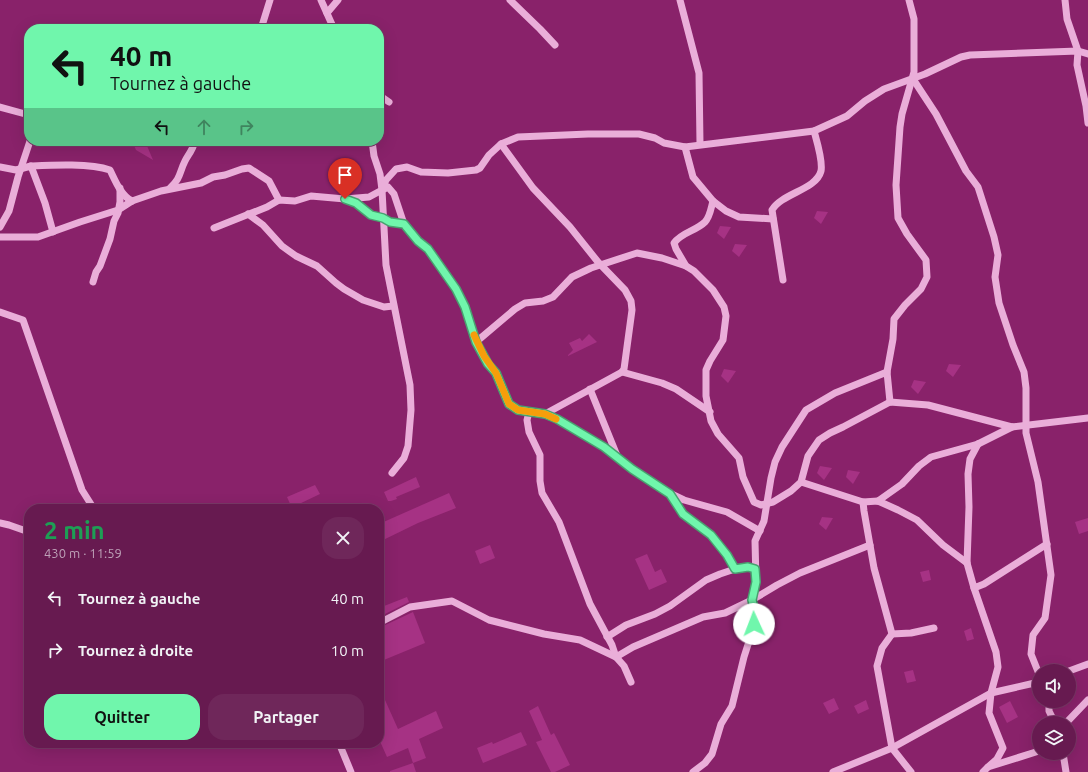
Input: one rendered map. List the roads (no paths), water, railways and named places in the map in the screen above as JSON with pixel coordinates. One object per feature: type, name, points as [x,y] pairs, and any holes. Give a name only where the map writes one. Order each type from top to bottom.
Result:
[{"type":"street","points":[[263,24],[270,0]]},
{"type":"street","points":[[322,0],[332,24]]},
{"type":"street","points":[[326,13],[338,0]]},
{"type":"street","points":[[510,0],[556,45]]},
{"type":"street","points":[[680,0],[699,73],[700,144]]},
{"type":"street","points":[[890,402],[887,372],[893,339],[894,319],[921,289],[927,277],[926,260],[907,234],[898,218],[896,185],[900,127],[902,114],[913,79],[915,30],[909,0]]},
{"type":"street","points":[[1065,0],[1067,20],[1078,51],[1077,65],[1086,106],[1088,123]]},
{"type":"street","points":[[382,190],[386,180],[396,169],[407,167],[421,172],[442,173],[476,170],[480,168],[489,155],[502,144],[518,137],[588,134],[639,134],[655,138],[664,143],[685,147],[814,131],[847,116],[865,101],[884,89],[913,79],[961,57],[970,55],[1078,51],[1088,54]]},
{"type":"street","points":[[913,79],[936,114],[966,171],[978,187],[983,199],[998,255],[995,277],[999,303],[1024,372],[1026,388],[1025,426],[1038,482],[1051,575],[1045,618],[1033,635],[1031,654],[1035,664]]},
{"type":"street","points":[[384,99],[388,102]]},
{"type":"street","points":[[0,107],[24,114]]},
{"type":"street","points":[[783,280],[772,210],[779,200],[812,184],[821,171],[821,161],[814,131]]},
{"type":"street","points":[[502,144],[533,188],[570,227],[583,245],[625,290],[631,301],[632,310],[624,369],[622,372],[590,388],[545,414]]},
{"type":"street","points":[[0,227],[9,211],[28,146]]},
{"type":"street","points":[[170,188],[176,183],[180,176],[186,159],[192,152],[194,146]]},
{"type":"street","points":[[373,146],[374,156],[380,174],[382,190],[386,266],[410,385],[411,410],[408,446],[404,458],[392,473]]},
{"type":"street","points":[[685,147],[693,177],[713,202],[726,211],[739,217],[773,219]]},
{"type":"street","points":[[0,167],[16,170],[31,166],[52,165],[101,167],[110,170],[128,200],[132,201]]},
{"type":"street","points":[[31,166],[45,203],[53,232]]},
{"type":"street","points":[[0,237],[38,237],[118,210],[132,201],[170,188],[201,183],[213,177],[249,168],[269,180],[280,200]]},
{"type":"street","points":[[214,228],[280,200],[295,201],[311,196],[345,199],[368,197],[388,187],[394,194],[404,224],[418,241],[428,249],[452,283],[463,303],[476,342],[488,364],[496,373],[509,404],[518,410],[545,414],[604,447],[632,469],[670,494],[684,500],[726,512],[760,531]]},
{"type":"street","points":[[93,282],[107,248],[118,210],[120,202],[120,188]]},
{"type":"street","points":[[345,199],[356,203],[371,215],[383,218],[390,222],[404,224]]},
{"type":"street","points":[[686,266],[674,243],[678,237],[705,222],[713,202]]},
{"type":"street","points":[[248,214],[263,225],[282,246],[296,256],[317,266],[336,283],[350,292],[363,300],[384,307],[393,306]]},
{"type":"street","points":[[476,342],[515,309],[525,303],[544,301],[553,297],[572,277],[602,265],[637,253],[662,258],[686,266],[694,271],[713,290],[720,300],[726,316],[724,340],[710,361],[706,370],[706,396],[711,421],[718,434],[739,458],[743,477],[754,502],[761,505],[778,500],[791,492],[801,482],[808,456],[820,440],[830,433],[890,402],[928,404],[1012,427],[1088,418]]},
{"type":"street","points":[[0,312],[23,320],[82,490],[91,504]]},
{"type":"street","points":[[622,372],[662,383],[676,389],[710,412]]},
{"type":"street","points":[[693,772],[706,763],[712,754],[721,724],[732,706],[756,616],[752,600],[756,582],[755,541],[764,521],[775,462],[806,410],[835,393],[887,372]]},
{"type":"street","points":[[590,388],[618,458]]},
{"type":"street","points":[[529,412],[527,420],[528,432],[540,455],[540,481],[542,493],[559,522],[590,604],[612,645],[616,657]]},
{"type":"street","points":[[878,502],[902,484],[919,466],[931,457],[978,444],[1012,427]]},
{"type":"street","points":[[978,444],[970,459],[968,474],[969,507],[967,563],[996,652],[998,667],[991,693],[989,712],[1003,748],[997,759],[985,770]]},
{"type":"street","points":[[801,482],[863,502],[878,502],[898,510],[917,520],[943,545],[967,563]]},
{"type":"street","points":[[670,494],[683,514],[711,535],[727,555],[735,569]]},
{"type":"street","points":[[863,502],[874,568],[892,634]]},
{"type":"street","points":[[0,523],[24,530]]},
{"type":"street","points":[[974,588],[984,584],[1047,544]]},
{"type":"street","points":[[616,657],[633,647],[703,617],[725,613],[752,600],[800,573],[870,546]]},
{"type":"street","points":[[607,637],[626,626],[670,606],[706,580],[735,569],[748,567],[755,569]]},
{"type":"street","points":[[384,620],[410,607],[452,601],[489,620],[544,634],[580,640],[616,657],[624,666],[631,682]]},
{"type":"street","points":[[892,634],[911,633],[934,628]]},
{"type":"street","points":[[892,634],[882,648],[877,666],[892,748],[911,772]]},
{"type":"street","points":[[1076,668],[1088,664]]},
{"type":"street","points":[[833,772],[892,748],[991,693],[1032,684]]},
{"type":"street","points":[[1073,716],[1088,700]]},
{"type":"street","points":[[340,748],[351,772]]},
{"type":"street","points":[[985,770],[1032,753]]},
{"type":"street","points":[[1064,760],[1066,772]]}]
